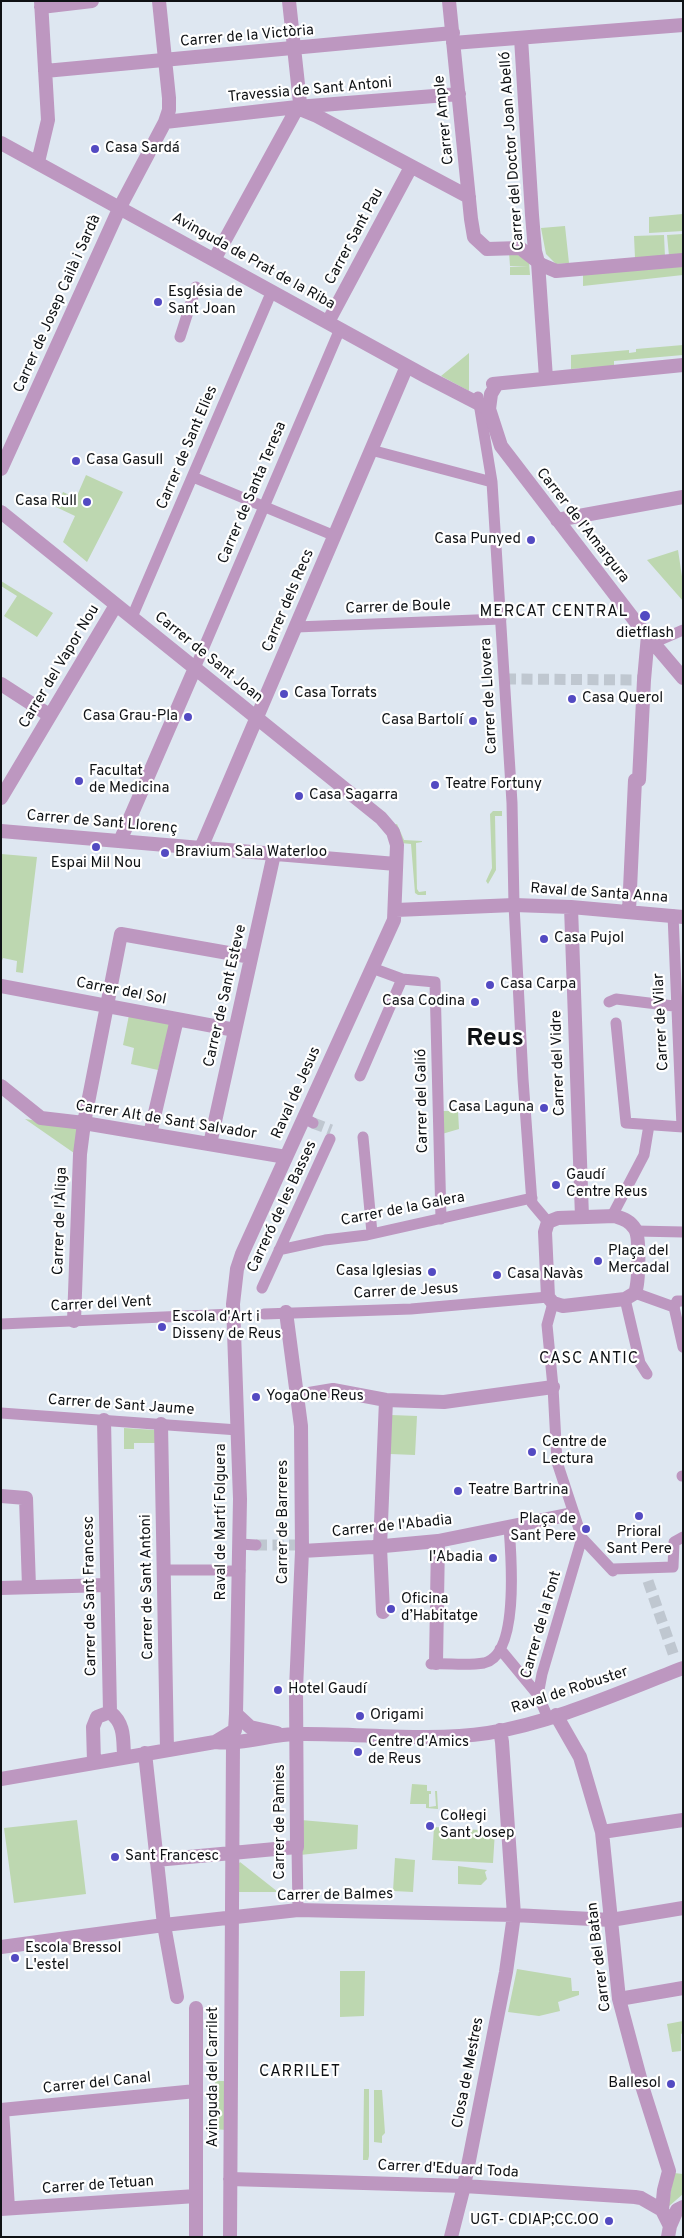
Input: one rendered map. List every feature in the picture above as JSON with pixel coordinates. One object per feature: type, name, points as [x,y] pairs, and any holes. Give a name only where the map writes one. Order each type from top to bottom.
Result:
[{"type":"street","points":[[38,162],[48,120],[41,4],[92,1]]},
{"type":"street","name":"Carrer de Josep Cailà i Sardà","points":[[1,468],[120,207],[165,122],[169,110],[169,98],[159,1]]},
{"type":"street","points":[[214,260],[300,102],[289,1]]},
{"type":"street","name":"Carrer Ample","points":[[449,1],[473,236],[487,248],[520,248],[538,262]]},
{"type":"street","name":"Carrer de la Victòria","points":[[45,71],[294,49],[453,38],[521,38],[683,25]]},
{"type":"street","name":"Carrer del Doctor Joan Abelló","points":[[521,38],[532,214],[538,262],[546,378]]},
{"type":"street","name":"Travessia de Sant Antoni","points":[[165,122],[459,94]]},
{"type":"street","points":[[297,108],[317,116],[469,197]]},
{"type":"street","name":"Avinguda de Prat de la Riba","points":[[1,143],[407,366],[482,403]]},
{"type":"street","name":"Carrer Sant Pau","points":[[334,326],[411,167]]},
{"type":"street","points":[[538,262],[556,271],[683,260]]},
{"type":"street","points":[[180,337],[196,287]]},
{"type":"street","name":"Carrer de Sant Elies","points":[[132,617],[272,291]]},
{"type":"street","name":"Carrer de Santa Teresa","points":[[194,668],[264,506],[334,326]]},
{"type":"street","points":[[482,403],[491,394],[495,384],[683,365]]},
{"type":"street","name":"Carrer dels Recs","points":[[203,848],[407,366]]},
{"type":"street","name":"Carrer de Llovera","points":[[482,403],[492,482],[501,619],[512,803],[514,905],[532,1200]]},
{"type":"street","name":"Carrer de l'Amargura","points":[[482,403],[501,446],[556,520],[683,678]]},
{"type":"street","points":[[370,450],[492,482]]},
{"type":"street","points":[[193,476],[335,536]]},
{"type":"street","points":[[556,520],[683,497]]},
{"type":"street","name":"Carrer de Sant Joan","points":[[1,512],[381,818],[393,832]]},
{"type":"street","name":"Carrer del Vapor Nou","points":[[1,798],[116,605]]},
{"type":"street","name":"Carrer de Boule","points":[[296,627],[501,619]]},
{"type":"street","points":[[629,911],[636,780],[639,780],[647,635],[683,630]]},
{"type":"street","points":[[120,842],[194,668]]},
{"type":"street","points":[[1,684],[49,715]]},
{"type":"street","name":"Carrer de Sant Llorenç","points":[[1,831],[396,864]]},
{"type":"street","name":"Raval de Jesus","points":[[234,1290],[242,1254],[286,1157],[308,1120],[394,920],[396,910],[397,845],[393,832]]},
{"type":"street","name":"Carrer de Sant Esteve","points":[[210,1144],[274,854]]},
{"type":"street","name":"Raval de Santa Anna","points":[[396,910],[514,905],[571,907],[678,916]]},
{"type":"street","name":"Carrer del Vidre","points":[[571,907],[582,1217]]},
{"type":"street","name":"Carrer de Vilar","points":[[678,916],[682,1127]]},
{"type":"street","name":"Carrer de l'Àliga","points":[[74,1321],[80,1154],[84,1123],[120,934],[251,957]]},
{"type":"street","points":[[360,1076],[402,979],[372,968]]},
{"type":"street","name":"Carrer del Galió","points":[[402,979],[435,982],[441,1219]]},
{"type":"street","name":"Carrer del Sol","points":[[1,986],[235,1030]]},
{"type":"street","points":[[609,1002],[616,999],[680,1007]]},
{"type":"street","points":[[150,1134],[177,1019]]},
{"type":"street","points":[[616,1023],[626,1123],[682,1127]]},
{"type":"street","name":"Carrer Alt de Sant Salvador","points":[[1,1086],[42,1118],[84,1123],[286,1157]]},
{"type":"street","points":[[612,1216],[644,1155],[649,1125]]},
{"type":"street","points":[[363,1137],[372,1233]]},
{"type":"street","name":"Carreró de les Basses","points":[[262,1288],[330,1139]]},
{"type":"street","points":[[532,1200],[548,1222]]},
{"type":"street","name":"Carrer de la Galera","points":[[279,1250],[532,1200]]},
{"type":"street","points":[[548,1222],[558,1218],[612,1216],[627,1220],[636,1231],[639,1283],[630,1296],[640,1363],[647,1374]]},
{"type":"street","points":[[548,1222],[545,1232],[551,1300],[547,1325],[557,1462],[572,1514],[582,1538],[613,1570],[673,1567],[673,1545],[676,1539],[683,1537]]},
{"type":"street","points":[[636,1231],[683,1232]]},
{"type":"street","name":"Raval de Martí Folguera","points":[[215,1742],[235,1730],[236,1714],[240,1544],[234,1290]]},
{"type":"street","points":[[551,1300],[563,1306],[630,1296],[678,1304],[683,1347]]},
{"type":"street","name":"Carrer de Jesus","points":[[264,1314],[551,1300]]},
{"type":"street","name":"Carrer de Barreres","points":[[286,1312],[301,1426],[296,1689],[291,1734]]},
{"type":"street","name":"Carrer del Vent","points":[[1,1324],[235,1315]]},
{"type":"street","points":[[296,1396],[333,1390],[386,1400],[444,1402],[553,1387]]},
{"type":"street","points":[[383,1612],[380,1547],[386,1400]]},
{"type":"street","name":"Carrer de Sant Jaume","points":[[1,1413],[238,1430]]},
{"type":"street","name":"Carrer de Sant Francesc","points":[[104,1420],[110,1712]]},
{"type":"street","name":"Carrer de Sant Antoni","points":[[161,1424],[167,1750]]},
{"type":"street","points":[[1,1496],[26,1498],[29,1587]]},
{"type":"street","name":"Carrer de l'Abadia","points":[[300,1547],[380,1547],[438,1541],[572,1514]]},
{"type":"street","points":[[438,1541],[433,1663],[485,1663],[494,1658],[500,1648],[512,1603],[509,1527]]},
{"type":"street","name":"Carrer de la Font","points":[[552,1717],[538,1695],[542,1674],[582,1538]]},
{"type":"street","points":[[240,1544],[256,1545]]},
{"type":"street","points":[[164,1570],[240,1571]]},
{"type":"street","points":[[1,1588],[108,1585]]},
{"type":"street","points":[[500,1648],[538,1695]]},
{"type":"street","name":"Raval de Robuster","points":[[236,1714],[250,1727],[291,1734],[451,1736],[500,1730],[552,1717],[683,1668]]},
{"type":"street","points":[[94,1762],[93,1727],[97,1717],[110,1712],[118,1718],[123,1727],[124,1756]]},
{"type":"street","name":"Carrer del Batan","points":[[552,1717],[580,1757],[602,1832],[619,1998],[643,2089],[669,2170],[662,2210]]},
{"type":"street","name":"Closa de Mestres","points":[[451,2237],[464,2186],[506,1972],[514,1915],[500,1730]]},
{"type":"street","name":"Raval de Robuster","points":[[215,1742],[233,1744],[291,1734]]},
{"type":"street","name":"Carrer de Pàmies","points":[[291,1734],[298,1910]]},
{"type":"street","points":[[1,1779],[124,1756],[215,1742]]},
{"type":"street","name":"Avinguda del Carrilet","points":[[230,2237],[230,1854],[233,1744]]},
{"type":"street","points":[[144,1753],[164,1925],[177,1997]]},
{"type":"street","points":[[602,1832],[683,1820]]},
{"type":"street","points":[[156,1860],[296,1847]]},
{"type":"street","name":"Carrer de Balmes","points":[[1,1947],[164,1925],[298,1910],[514,1915],[611,1920],[683,1908]]},
{"type":"street","points":[[619,1998],[683,1988]]},
{"type":"street","name":"Avinguda del Carrilet","points":[[196,2008],[196,2237]]},
{"type":"street","name":"Carrer del Canal","points":[[1,2110],[196,2091]]},
{"type":"street","points":[[1,2110],[5,2208]]},
{"type":"street","name":"Carrer d'Eduard Toda","points":[[230,2179],[464,2186],[635,2197],[641,2198],[662,2210]]},
{"type":"street","name":"Carrer de Tetuan","points":[[5,2208],[196,2196]]},
{"type":"street","points":[[669,2231],[677,2210],[683,2208]]},
{"type":"street","points":[[662,2210],[669,2231]]},
{"type":"green space","points":[[683,214],[683,231],[649,233],[649,217]]},
{"type":"green space","points":[[565,226],[569,263],[556,264],[546,254],[541,228]]},
{"type":"green space","points":[[683,234],[683,255],[669,256],[667,235]]},
{"type":"green space","points":[[664,235],[665,257],[635,258],[634,236]]},
{"type":"green space","points":[[509,252],[513,252],[529,262],[530,275],[510,275],[510,267],[528,267],[510,266]]},
{"type":"green space","points":[[683,263],[683,275],[583,286],[583,274]]},
{"type":"green space","points":[[683,345],[683,355],[614,361],[614,366],[571,369],[571,355],[629,350],[629,353],[636,352],[636,349]]},
{"type":"green space","points":[[469,353],[469,391],[441,376]]},
{"type":"green space","points":[[86,475],[123,492],[87,562],[63,542],[75,516],[56,507],[63,492],[76,498]]},
{"type":"green space","points":[[678,550],[683,583],[683,601],[647,560]]},
{"type":"green space","points":[[1,581],[53,613],[37,637],[4,616],[17,596],[1,586]]},
{"type":"green space","points":[[493,811],[502,811],[502,816],[495,816],[496,870],[488,884],[486,881],[492,868],[490,814]]},
{"type":"green space","points":[[397,824],[404,840],[422,841],[416,843],[417,889],[419,892],[426,891],[426,895],[415,893],[411,844],[401,843],[394,825]]},
{"type":"green space","points":[[1,854],[37,857],[23,973],[16,972],[17,961],[3,958],[1,963]]},
{"type":"green space","points":[[129,1015],[170,1023],[158,1070],[131,1064],[134,1048],[123,1045]]},
{"type":"green space","points":[[442,1111],[458,1111],[459,1129],[442,1134]]},
{"type":"green space","points":[[25,1119],[78,1127],[74,1153]]},
{"type":"green space","points":[[391,1415],[417,1416],[415,1455],[390,1454]]},
{"type":"green space","points":[[124,1428],[155,1430],[156,1443],[134,1443],[134,1449],[124,1449]]},
{"type":"green space","points":[[412,1784],[427,1785],[427,1791],[431,1791],[431,1794],[429,1794],[429,1807],[436,1806],[435,1791],[437,1791],[438,1809],[426,1808],[426,1804],[410,1804]]},
{"type":"green space","points":[[77,1820],[86,1894],[14,1903],[4,1828]]},
{"type":"green space","points":[[301,1820],[358,1825],[357,1849],[300,1855]]},
{"type":"green space","points":[[434,1827],[495,1831],[493,1863],[432,1860]]},
{"type":"green space","points":[[395,1858],[415,1860],[413,1892],[393,1891]]},
{"type":"green space","points":[[240,1862],[278,1892],[238,1892],[238,1865]]},
{"type":"green space","points":[[458,1866],[487,1870],[485,1872],[487,1879],[481,1885],[458,1884]]},
{"type":"green space","points":[[517,1969],[571,1978],[572,1991],[579,1991],[579,1995],[558,2002],[560,2011],[539,2016],[508,2012]]},
{"type":"green space","points":[[340,1971],[365,1971],[364,2016],[340,2017]]},
{"type":"green space","points":[[683,2021],[681,2051],[672,2052],[667,2024]]},
{"type":"green space","points":[[215,2081],[226,2081],[226,2130],[215,2129]]},
{"type":"green space","points":[[364,2089],[369,2089],[368,2160],[363,2160]]},
{"type":"green space","points":[[374,2090],[382,2090],[385,2133],[382,2136],[382,2143],[374,2142]]},
{"type":"green space","points":[[674,2173],[683,2174],[683,2194],[668,2207]]},
{"type":"tunnel","points":[[505,679],[644,680]]},
{"type":"tunnel","points":[[313,1123],[331,1130]]},
{"type":"tunnel","points":[[256,1545],[297,1545]]},
{"type":"tunnel","points":[[648,1581],[675,1659]]},
{"type":"place","name":"Casa Sardá","points":[[95,149]]},
{"type":"place","name":"Església de Sant Joan","points":[[158,302]]},
{"type":"place","name":"Casa Gasull","points":[[76,461]]},
{"type":"place","name":"Casa Rull","points":[[87,502]]},
{"type":"place","name":"Casa Punyed","points":[[531,540]]},
{"type":"place","name":"dietflash","points":[[645,616]]},
{"type":"place","name":"Casa Torrats","points":[[284,694]]},
{"type":"place","name":"Casa Querol","points":[[572,699]]},
{"type":"place","name":"Casa Grau-Pla","points":[[188,717]]},
{"type":"place","name":"Casa Bartolí","points":[[473,721]]},
{"type":"place","name":"Facultat de Medicina","points":[[79,781]]},
{"type":"place","name":"Teatre Fortuny","points":[[435,785]]},
{"type":"place","name":"Casa Sagarra","points":[[299,796]]},
{"type":"place","name":"Espai Mil Nou","points":[[96,847]]},
{"type":"place","name":"Bravium Sala Waterloo","points":[[165,853]]},
{"type":"place","name":"Casa Pujol","points":[[544,939]]},
{"type":"place","name":"Casa Carpa","points":[[490,985]]},
{"type":"place","name":"Casa Codina","points":[[475,1002]]},
{"type":"place","name":"Casa Laguna","points":[[544,1108]]},
{"type":"place","name":"Gaudí Centre Reus","points":[[556,1185]]},
{"type":"place","name":"Plaça del Mercadal","points":[[598,1261]]},
{"type":"place","name":"Casa Iglesias","points":[[432,1272]]},
{"type":"place","name":"Casa Navàs","points":[[497,1275]]},
{"type":"place","name":"Escola d'Art i Disseny de Reus","points":[[162,1327]]},
{"type":"place","name":"YogaOne Reus","points":[[256,1397]]},
{"type":"place","name":"Centre de Lectura","points":[[532,1452]]},
{"type":"place","name":"Teatre Bartrina","points":[[458,1491]]},
{"type":"place","name":"Prioral Sant Pere","points":[[639,1516]]},
{"type":"place","name":"Plaça de Sant Pere","points":[[586,1529]]},
{"type":"place","name":"l'Abadia","points":[[493,1558]]},
{"type":"place","name":"Oficina d’Habitatge","points":[[391,1609]]},
{"type":"place","name":"Hotel Gaudí","points":[[278,1690]]},
{"type":"place","name":"Origami","points":[[360,1716]]},
{"type":"place","name":"Centre d'Amics de Reus","points":[[358,1752]]},
{"type":"place","name":"Col·legi Sant Josep","points":[[430,1826]]},
{"type":"place","name":"Sant Francesc","points":[[115,1857]]},
{"type":"place","name":"Escola Bressol L'estel","points":[[15,1958]]},
{"type":"place","name":"Ballesol","points":[[671,2084]]},
{"type":"place","name":"UGT- CDIAP;CC.OO","points":[[609,2221]]},
{"type":"district","name":"MERCAT CENTRAL","points":[[554,613]]},
{"type":"district","name":"Reus","points":[[495,1040]]},
{"type":"district","name":"CASC ANTIC","points":[[589,1360]]},
{"type":"district","name":"CARRILET","points":[[300,2073]]}]
